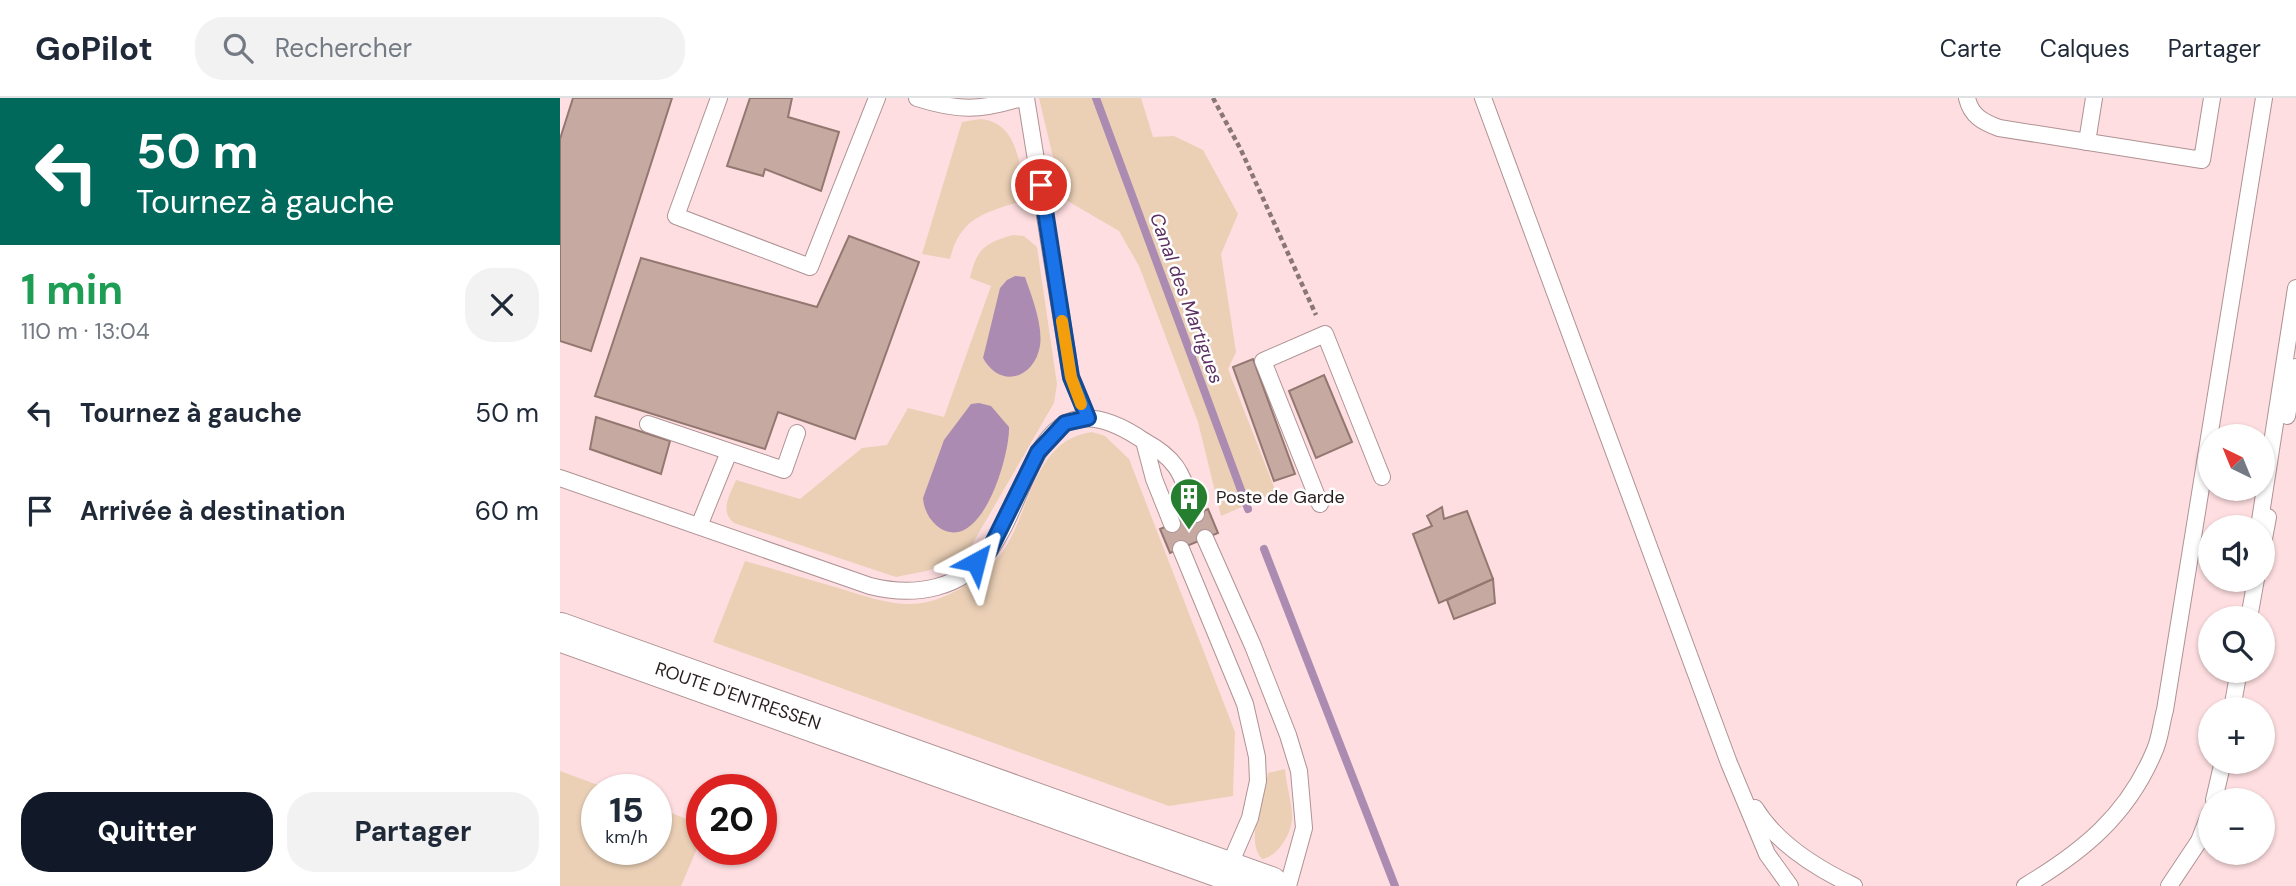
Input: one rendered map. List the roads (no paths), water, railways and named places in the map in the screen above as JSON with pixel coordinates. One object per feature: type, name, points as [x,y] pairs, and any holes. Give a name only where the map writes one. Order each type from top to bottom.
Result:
[{"type":"main road","name":"ROUTE D'ENTRESSEN","points":[[560,632],[1270,886]]},
{"type":"lane","points":[[719,98],[676,216],[810,267],[877,98]]},
{"type":"lane","points":[[918,98],[948,107],[974,109],[1023,98],[1071,377],[1088,418]]},
{"type":"lane","points":[[1483,98],[1729,764],[1767,854],[1790,886]]},
{"type":"lane","points":[[1967,98],[1969,106],[1980,121],[1999,128],[2202,160],[2212,98]]},
{"type":"lane","points":[[2087,142],[2094,98]]},
{"type":"lane","points":[[2025,886],[2069,860],[2107,826],[2135,789],[2155,751],[2165,710],[2264,98]]},
{"type":"lane","points":[[2261,515],[2296,288]]},
{"type":"lane","points":[[1320,504],[1263,361],[1325,334],[1382,477]]},
{"type":"lane","points":[[2268,515],[2296,367]]},
{"type":"lane","points":[[560,478],[894,592],[912,593],[943,586],[964,574],[989,551],[1038,452],[1050,436],[1065,423],[1088,418],[1119,424],[1163,451],[1176,464],[1196,514]]},
{"type":"lane","points":[[648,425],[783,470],[797,433]]},
{"type":"lane","points":[[1144,441],[1154,479],[1172,524]]},
{"type":"lane","points":[[699,526],[729,452]]},
{"type":"lane","points":[[1205,538],[1254,646],[1288,735],[1298,771],[1304,828],[1289,886]]},
{"type":"lane","points":[[1181,549],[1245,704],[1257,757],[1258,781],[1250,818],[1227,871]]},
{"type":"lane","points":[[1729,764],[1764,822],[1798,854],[1854,886]]},
{"type":"lane","points":[[2169,886],[2198,842]]},
{"type":"waterway","name":"Canal des Martigues","points":[[1096,98],[1248,509]]},
{"type":"waterway","name":"Canal des Martigues","points":[[1264,549],[1395,886]]},
{"type":"place","name":"Poste de Garde","points":[[1189,531]]}]
